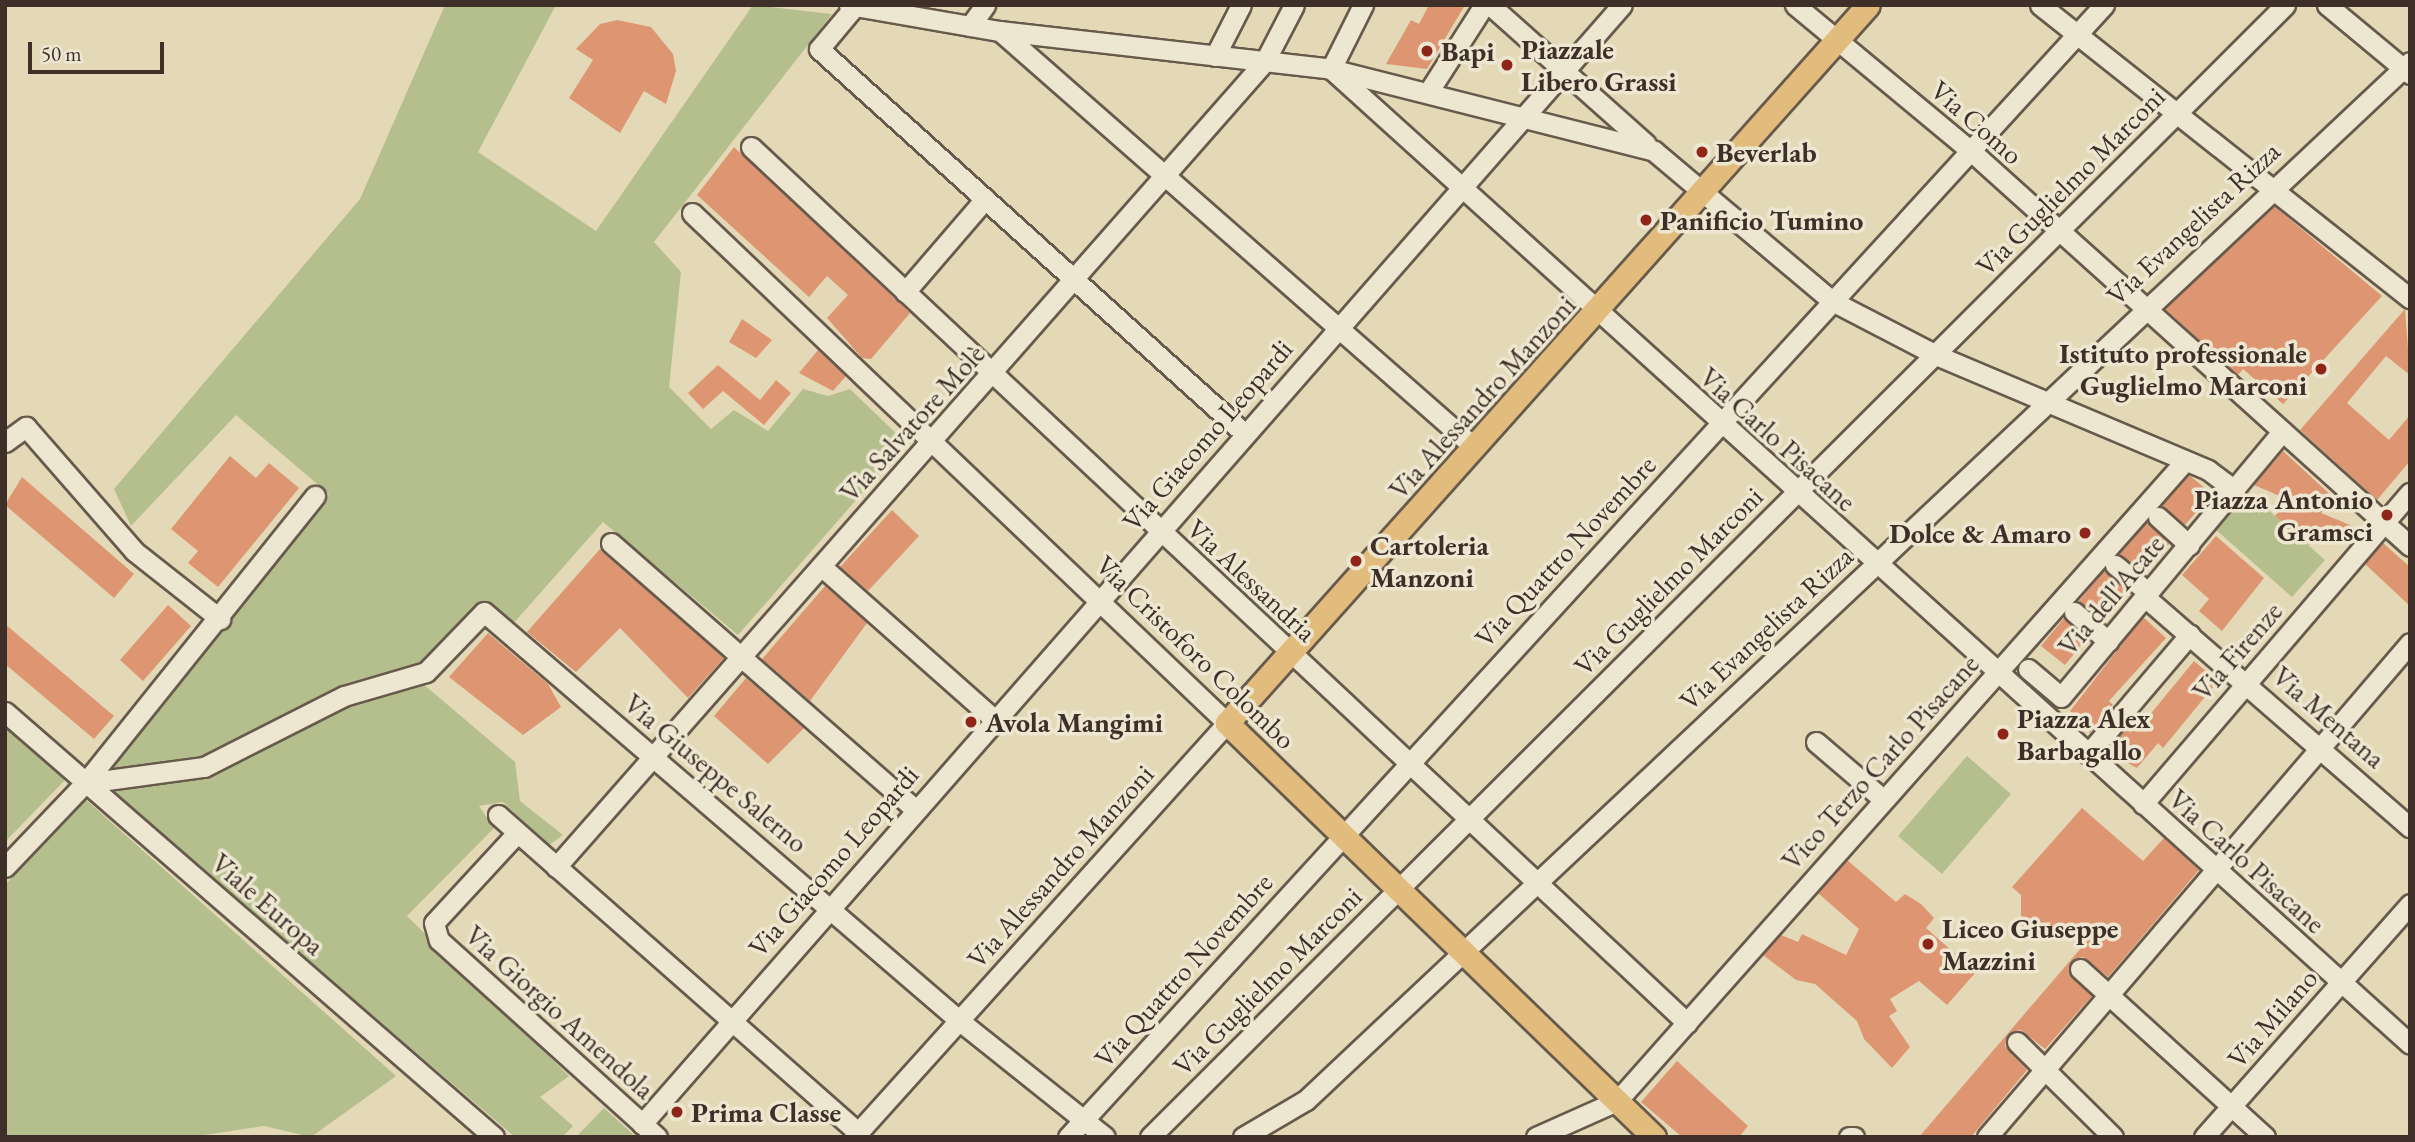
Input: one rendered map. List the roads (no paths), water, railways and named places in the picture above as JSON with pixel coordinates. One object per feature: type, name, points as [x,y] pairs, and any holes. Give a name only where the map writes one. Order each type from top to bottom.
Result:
[{"type":"main road","name":"Via Alessandro Manzoni","points":[[1227,723],[1706,194],[1868,5]]},
{"type":"main road","name":"Via Cristoforo Colombo","points":[[1227,723],[1341,837],[1654,1137]]},
{"type":"street","points":[[971,26],[985,5]]},
{"type":"street","points":[[1215,55],[1241,5]]},
{"type":"street","name":"Via Salvatore Molè","points":[[556,867],[1167,176],[1265,61],[1294,5]]},
{"type":"street","points":[[1331,69],[1363,5]]},
{"type":"street","points":[[1429,92],[1484,5]]},
{"type":"street","points":[[1490,5],[1654,151],[1832,300],[1936,355],[2185,460],[2235,490]]},
{"type":"street","name":"Via Giacomo Leopardi","points":[[650,1130],[732,1020],[915,809],[1161,533],[1244,433],[1457,189],[1622,5]]},
{"type":"street","name":"Via Como","points":[[1795,5],[1972,152],[2141,309],[2369,509],[2379,529],[2410,546]]},
{"type":"street","points":[[2040,5],[2408,295]]},
{"type":"street","name":"Via Quattro Novembre","points":[[1068,1137],[2104,5]]},
{"type":"street","name":"Via Guglielmo Marconi","points":[[1150,1137],[2285,5]]},
{"type":"street","points":[[2327,5],[2407,68]]},
{"type":"street","points":[[1244,433],[819,49],[860,6],[1000,31],[1331,69],[1654,151]]},
{"type":"street","points":[[1000,31],[1475,448]]},
{"type":"street","name":"Via Evangelista Rizza","points":[[1243,1137],[1306,1100],[1876,564],[2141,309],[2407,68]]},
{"type":"street","name":"Via Carlo Pisacane","points":[[1331,69],[1457,189],[2410,1044]]},
{"type":"street","name":"Via Alessandria","points":[[751,147],[1535,884],[1687,1023]]},
{"type":"street","points":[[905,292],[985,199]]},
{"type":"street","name":"Via Cristoforo Colombo","points":[[692,213],[935,440],[1227,723]]},
{"type":"street","points":[[5,442],[26,427],[134,551],[220,618]]},
{"type":"street","name":"Via dell'Acate","points":[[2028,669],[2061,696],[2283,432]]},
{"type":"street","name":"Vico Terzo Carlo Pisacane","points":[[1617,1101],[2185,460]]},
{"type":"street","name":"Via Firenze","points":[[2143,804],[2410,493]]},
{"type":"street","points":[[5,867],[85,783],[220,618],[315,496]]},
{"type":"street","points":[[2158,517],[2189,545]]},
{"type":"street","points":[[611,543],[915,809]]},
{"type":"street","name":"Via Mentana","points":[[2115,565],[2190,634],[2322,746],[2410,827]]},
{"type":"street","points":[[821,566],[995,719]]},
{"type":"street","name":"Via Giuseppe Salerno","points":[[85,783],[204,767],[344,696],[426,672],[484,612],[961,1022],[1082,1122],[1105,1137]]},
{"type":"street","points":[[2074,612],[2108,642]]},
{"type":"street","points":[[2088,754],[2190,634]]},
{"type":"street","points":[[1987,1137],[2410,643]]},
{"type":"street","name":"Viale Europa","points":[[5,712],[494,1137]]},
{"type":"street","name":"Via Alessandro Manzoni","points":[[856,1135],[961,1022],[1227,723]]},
{"type":"street","points":[[1815,742],[1884,800]]},
{"type":"street","points":[[498,815],[732,1020],[856,1135]]},
{"type":"street","name":"Via Giorgio Amendola","points":[[517,833],[434,923],[457,961],[650,1130]]},
{"type":"street","name":"Via Milano","points":[[2204,1137],[2410,904]]},
{"type":"street","points":[[2080,969],[2265,1137]]},
{"type":"street","points":[[2017,1041],[2113,1137]]},
{"type":"street","points":[[1536,1137],[1617,1101]]},
{"type":"place","name":"Bapi","points":[[1427,51]]},
{"type":"place","name":"Piazzale Libero Grassi","points":[[1507,65]]},
{"type":"place","name":"Beverlab","points":[[1702,152]]},
{"type":"place","name":"Panificio Tumino","points":[[1646,220]]},
{"type":"place","name":"Istituto professionale Guglielmo Marconi","points":[[2321,369]]},
{"type":"place","name":"Piazza Antonio Gramsci","points":[[2387,515]]},
{"type":"place","name":"Dolce & Amaro","points":[[2085,533]]},
{"type":"place","name":"Cartoleria Manzoni","points":[[1356,561]]},
{"type":"place","name":"Avola Mangimi","points":[[971,722]]},
{"type":"place","name":"Piazza Alex Barbagallo","points":[[2003,734]]},
{"type":"place","name":"Liceo Giuseppe Mazzini","points":[[1928,944]]},
{"type":"place","name":"Prima Classe","points":[[677,1112]]}]
